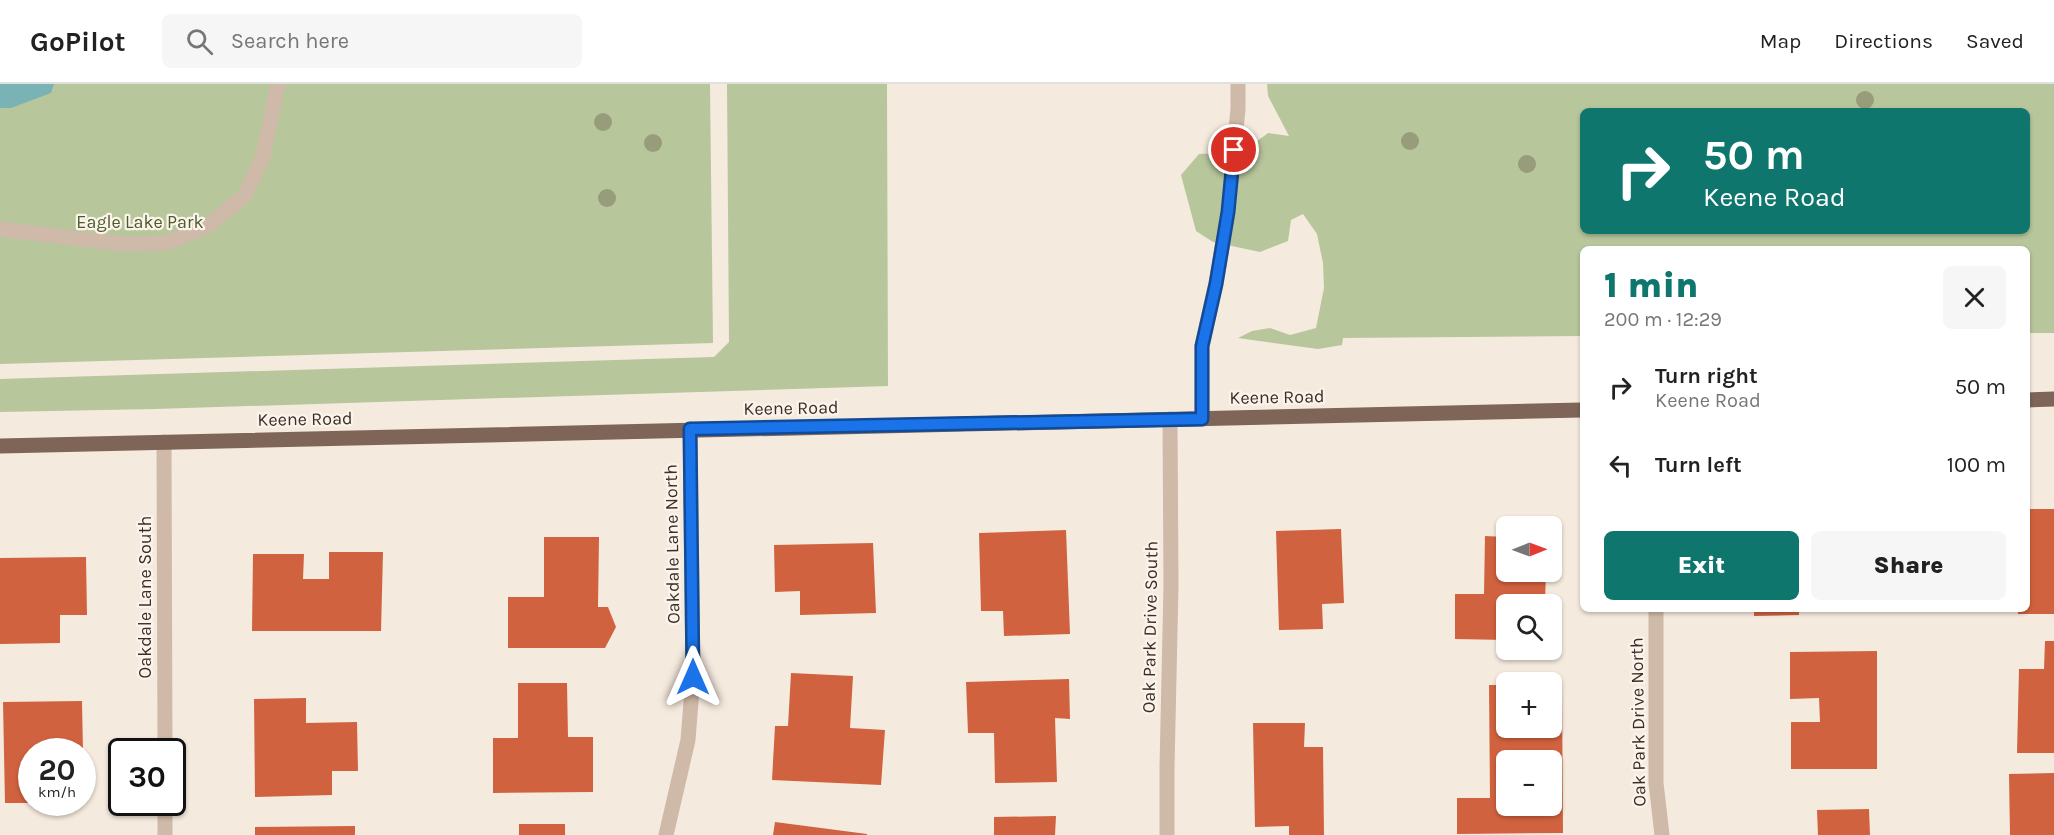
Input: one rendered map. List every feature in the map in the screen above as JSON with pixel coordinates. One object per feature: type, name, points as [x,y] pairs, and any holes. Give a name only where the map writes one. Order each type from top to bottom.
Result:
[{"type":"main road","points":[[2030,400],[2054,399]]},
{"type":"main road","name":"Keene Road","points":[[0,446],[1580,410]]},
{"type":"street","points":[[0,229],[122,244],[166,243],[209,225],[244,195],[259,166],[278,84]]},
{"type":"street","points":[[1202,419],[1202,346],[1228,212],[1238,109],[1238,84]]},
{"type":"street","name":"Oak Park Drive South","points":[[1167,835],[1171,586],[1170,419]]},
{"type":"street","name":"Oakdale Lane North","points":[[666,835],[688,740],[693,677],[690,429]]},
{"type":"street","name":"Oakdale Lane South","points":[[164,442],[165,738]]},
{"type":"street","name":"Oak Park Drive North","points":[[1656,612],[1656,783],[1662,835]]},
{"type":"street","points":[[165,816],[165,835]]},
{"type":"green space","name":"Eagle Lake Park","points":[[0,84],[710,84],[713,343],[0,364]]},
{"type":"green space","points":[[727,84],[887,84],[888,386],[0,412],[0,379],[714,357],[729,342]]},
{"type":"green space","points":[[1267,84],[2054,84],[2054,333],[2030,333],[2030,246],[1580,246],[1580,336],[1343,338],[1342,345],[1318,349],[1238,338],[1252,331],[1270,328],[1290,335],[1316,328],[1324,288],[1323,263],[1317,234],[1303,214],[1291,220],[1288,241],[1260,252],[1213,242],[1196,231],[1181,175],[1199,154],[1235,151],[1251,145],[1268,133],[1289,136],[1268,96]]},
{"type":"water","points":[[0,84],[54,84],[51,93],[11,108],[0,108]]},
{"type":"building","points":[[2030,509],[2054,509],[2054,614],[2018,614],[2018,612],[2030,612]]},
{"type":"building","points":[[1341,529],[1344,603],[1322,604],[1323,629],[1279,630],[1276,531]]},
{"type":"building","points":[[1066,530],[1070,634],[1004,636],[1003,611],[981,611],[979,533]]},
{"type":"building","points":[[1485,536],[1496,537],[1496,582],[1546,582],[1545,594],[1496,594],[1496,640],[1455,639],[1455,594],[1484,594]]},
{"type":"building","points":[[544,537],[599,537],[598,607],[608,607],[616,627],[605,648],[508,648],[508,597],[544,597]]},
{"type":"building","points":[[873,543],[876,613],[800,615],[800,591],[775,592],[774,545]]},
{"type":"building","points":[[329,552],[383,552],[381,631],[252,631],[253,554],[304,554],[303,579],[329,579]]},
{"type":"building","points":[[86,557],[87,615],[60,615],[60,643],[0,644],[0,558]]},
{"type":"building","points":[[1754,612],[1799,612],[1799,615],[1754,616]]},
{"type":"building","points":[[2045,641],[2054,641],[2054,753],[2017,753],[2019,669],[2044,669]]},
{"type":"building","points":[[1877,651],[1877,769],[1791,769],[1791,722],[1820,722],[1819,698],[1790,699],[1790,652]]},
{"type":"building","points":[[791,673],[853,676],[850,728],[885,730],[881,785],[772,780],[775,726],[788,726]]},
{"type":"building","points":[[1069,679],[1070,719],[1055,718],[1057,782],[995,783],[994,733],[968,733],[966,682]]},
{"type":"building","points":[[518,683],[567,683],[568,737],[593,737],[593,792],[493,793],[493,738],[518,738]]},
{"type":"building","points":[[1562,684],[1563,833],[1457,834],[1457,798],[1490,798],[1489,685],[1496,685],[1496,738],[1562,738]]},
{"type":"building","points":[[306,698],[306,723],[357,722],[358,771],[332,771],[332,795],[255,797],[254,699]]},
{"type":"building","points":[[82,701],[83,738],[18,738],[18,803],[5,803],[3,702]]},
{"type":"building","points":[[1253,723],[1305,723],[1304,747],[1323,747],[1324,835],[1289,835],[1289,826],[1255,827]]},
{"type":"building","points":[[2054,773],[2054,835],[2010,835],[2009,774]]},
{"type":"building","points":[[1869,809],[1870,835],[1818,835],[1817,810]]},
{"type":"building","points":[[1056,816],[1055,835],[994,835],[994,817]]},
{"type":"building","points":[[775,822],[867,834],[867,835],[773,835]]},
{"type":"building","points":[[519,824],[565,824],[565,835],[519,835]]},
{"type":"building","points":[[355,826],[355,835],[255,835],[255,827]]},
{"type":"route","points":[[693,677],[690,429],[1202,419],[1202,346],[1216,284],[1228,212],[1234,150]]}]
